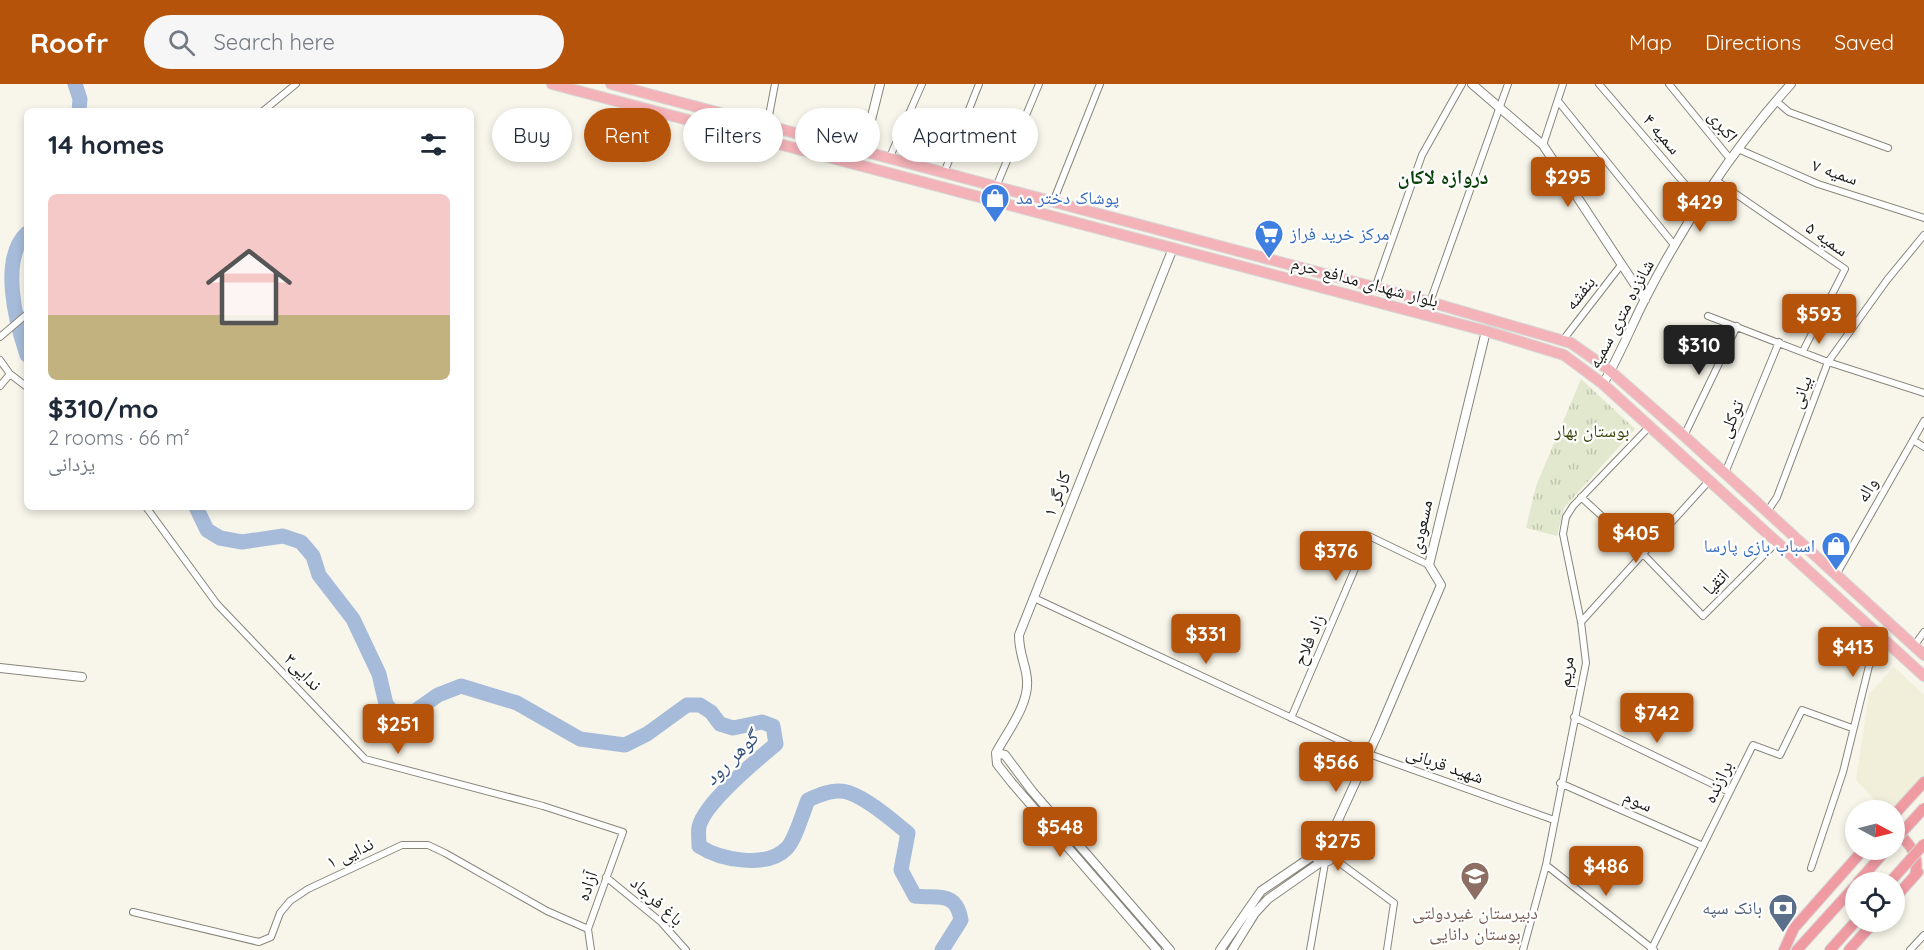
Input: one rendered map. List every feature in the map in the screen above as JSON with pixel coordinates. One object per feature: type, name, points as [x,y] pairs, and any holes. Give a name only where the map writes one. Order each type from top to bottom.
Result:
[{"type":"highway","points":[[1905,803],[1924,782]]},
{"type":"highway","points":[[1905,829],[1924,808]]},
{"type":"highway","points":[[1905,841],[1915,853],[1917,865],[1915,875]]},
{"type":"highway","points":[[1899,872],[1924,844]]},
{"type":"highway","points":[[1784,950],[1793,930],[1854,860]]},
{"type":"highway","points":[[1867,872],[1877,860]]},
{"type":"highway","points":[[1905,886],[1924,866]]},
{"type":"highway","points":[[1797,950],[1845,897]]},
{"type":"highway","points":[[1830,950],[1846,932]]},
{"type":"highway","points":[[1852,949],[1866,932]]},
{"type":"main road","name":"بلوار شهدای مدافع حرم","points":[[552,84],[1486,331],[1564,355],[1603,384],[1924,675]]},
{"type":"main road","name":"بلوار شهدای مدافع حرم","points":[[610,84],[700,108]]},
{"type":"main road","name":"بلوار شهدای مدافع حرم","points":[[880,157],[1430,302],[1571,343],[1610,371],[1684,436],[1924,655]]},
{"type":"street","points":[[267,108],[296,84]]},
{"type":"street","points":[[770,108],[775,84]]},
{"type":"street","points":[[874,108],[880,84]]},
{"type":"street","points":[[889,159],[922,84]]},
{"type":"street","points":[[944,173],[979,84]]},
{"type":"street","points":[[996,187],[1039,84]]},
{"type":"street","points":[[1053,202],[1100,84]]},
{"type":"street","points":[[1375,288],[1422,155],[1462,84]]},
{"type":"street","points":[[1472,84],[1542,145],[1645,300]]},
{"type":"street","points":[[1430,302],[1508,84]]},
{"type":"street","points":[[1542,145],[1563,84]]},
{"type":"street","name":"سمیه ۴","points":[[1599,84],[1702,204]]},
{"type":"street","name":"اکبری","points":[[1669,84],[1731,160]]},
{"type":"street","name":"شانزده متری سمیه","points":[[1603,384],[1645,300],[1702,204],[1738,149],[1791,84]]},
{"type":"street","points":[[1558,100],[1676,247]]},
{"type":"street","points":[[1776,101],[1789,112],[1888,148]]},
{"type":"street","name":"سمیه ۷","points":[[1738,149],[1818,184],[1924,218]]},
{"type":"street","name":"سمیه ۵","points":[[1717,181],[1845,269],[1803,351]]},
{"type":"street","name":"بیانی","points":[[1767,512],[1777,497],[1828,362],[1887,280],[1924,236]]},
{"type":"street","name":"کارگر ۱","points":[[996,753],[1025,700],[1027,680],[1019,652],[1019,635],[1173,248]]},
{"type":"street","name":"بنفشه","points":[[1563,340],[1621,265]]},
{"type":"street","points":[[1708,316],[1828,362],[1924,393]]},
{"type":"street","points":[[1,337],[24,317]]},
{"type":"street","points":[[1684,436],[1737,326]]},
{"type":"street","name":"مسعودی","points":[[1369,754],[1441,585],[1438,576],[1429,565],[1486,331]]},
{"type":"street","name":"توکلی","points":[[1725,473],[1779,342]]},
{"type":"street","points":[[0,360],[10,374],[24,385]]},
{"type":"street","points":[[1601,364],[1616,360]]},
{"type":"street","points":[[0,386],[10,374]]},
{"type":"street","name":"واله","points":[[1836,575],[1924,421]]},
{"type":"street","name":"مریم","points":[[1523,950],[1546,865],[1560,783],[1586,663],[1581,622],[1563,534],[1566,517],[1581,497],[1650,426]]},
{"type":"street","points":[[1913,440],[1924,447]]},
{"type":"street","points":[[1581,622],[1709,481]]},
{"type":"street","points":[[1581,497],[1643,554]]},
{"type":"street","name":"ندایی۳","points":[[148,510],[217,604],[365,759],[543,806],[623,832]]},
{"type":"street","name":"زاد فلاح","points":[[1291,718],[1369,536],[1429,565]]},
{"type":"street","name":"اتقیا","points":[[1643,554],[1703,616],[1776,543]]},
{"type":"street","name":"شهید قربانی","points":[[1034,598],[1369,754],[1554,820]]},
{"type":"street","points":[[1914,646],[1924,632]]},
{"type":"street","points":[[1811,868],[1843,772],[1869,666],[1886,642]]},
{"type":"street","points":[[0,668],[82,677]]},
{"type":"street","name":"برازنده","points":[[1652,949],[1753,745],[1780,755],[1802,710],[1852,728]]},
{"type":"street","points":[[1574,717],[1730,792]]},
{"type":"street","points":[[1156,950],[997,764],[996,753],[1005,755],[1170,950]]},
{"type":"street","points":[[1328,843],[1369,754]]},
{"type":"street","name":"سوم","points":[[1560,783],[1703,846]]},
{"type":"street","name":"آزاده","points":[[591,950],[588,929],[623,832]]},
{"type":"street","points":[[1310,950],[1323,859],[1319,844],[1328,843]]},
{"type":"street","points":[[1220,950],[1230,947],[1261,891],[1335,852],[1328,843]]},
{"type":"street","name":"ندایی ۱","points":[[134,912],[259,942],[271,937],[280,913],[290,901],[308,889],[402,845],[428,845],[547,911],[588,929]]},
{"type":"street","points":[[1082,863],[1089,857]]},
{"type":"street","points":[[1323,859],[1394,903],[1387,950]]},
{"type":"street","points":[[1546,865],[1652,949]]},
{"type":"street","name":"باغ فرجاد","points":[[606,877],[661,922],[686,950]]},
{"type":"street","points":[[1123,911],[1130,904]]},
{"type":"street","points":[[1910,950],[1924,935]]},
{"type":"shaded area","points":[[1894,667],[1924,695],[1924,779],[1904,800],[1875,800],[1856,780],[1869,694]]},
{"type":"green space","name":"بوستان بهار","points":[[1581,379],[1635,429],[1564,508],[1557,536],[1526,528],[1536,486]]},
{"type":"waterway","name":"گوهر رود","points":[[75,84],[80,99],[79,108]]},
{"type":"waterway","points":[[24,237],[14,258],[12,273],[12,290],[24,345]]},
{"type":"waterway","name":"گوهر رود","points":[[197,510],[207,530],[220,538],[242,542],[283,536],[301,542],[313,556],[319,575],[353,619],[379,674],[386,704],[394,714],[411,714],[438,695],[461,686],[517,703],[580,739],[625,745],[647,734],[687,705],[700,705],[711,712],[720,724],[733,728],[762,722],[773,726],[776,744],[732,782],[710,806],[699,827],[699,846],[731,858],[768,859],[778,855],[790,844],[808,800],[836,791],[848,792],[876,808],[908,833],[901,870],[915,896],[944,898],[955,904],[961,920],[942,950]]},
{"type":"place","name":"پوشاک دختر مد","points":[[995,224]]},
{"type":"place","name":"مرکز خرید فراز","points":[[1269,260]]},
{"type":"place","name":"اسباب بازی پارسا","points":[[1836,572]]},
{"type":"place","name":"دبیرستان غیردولتی بوستان دانایی","points":[[1475,902]]},
{"type":"place","name":"بانک سپه","points":[[1783,934]]},
{"type":"district","name":"دروازه لاکان","points":[[1443,177]]}]
